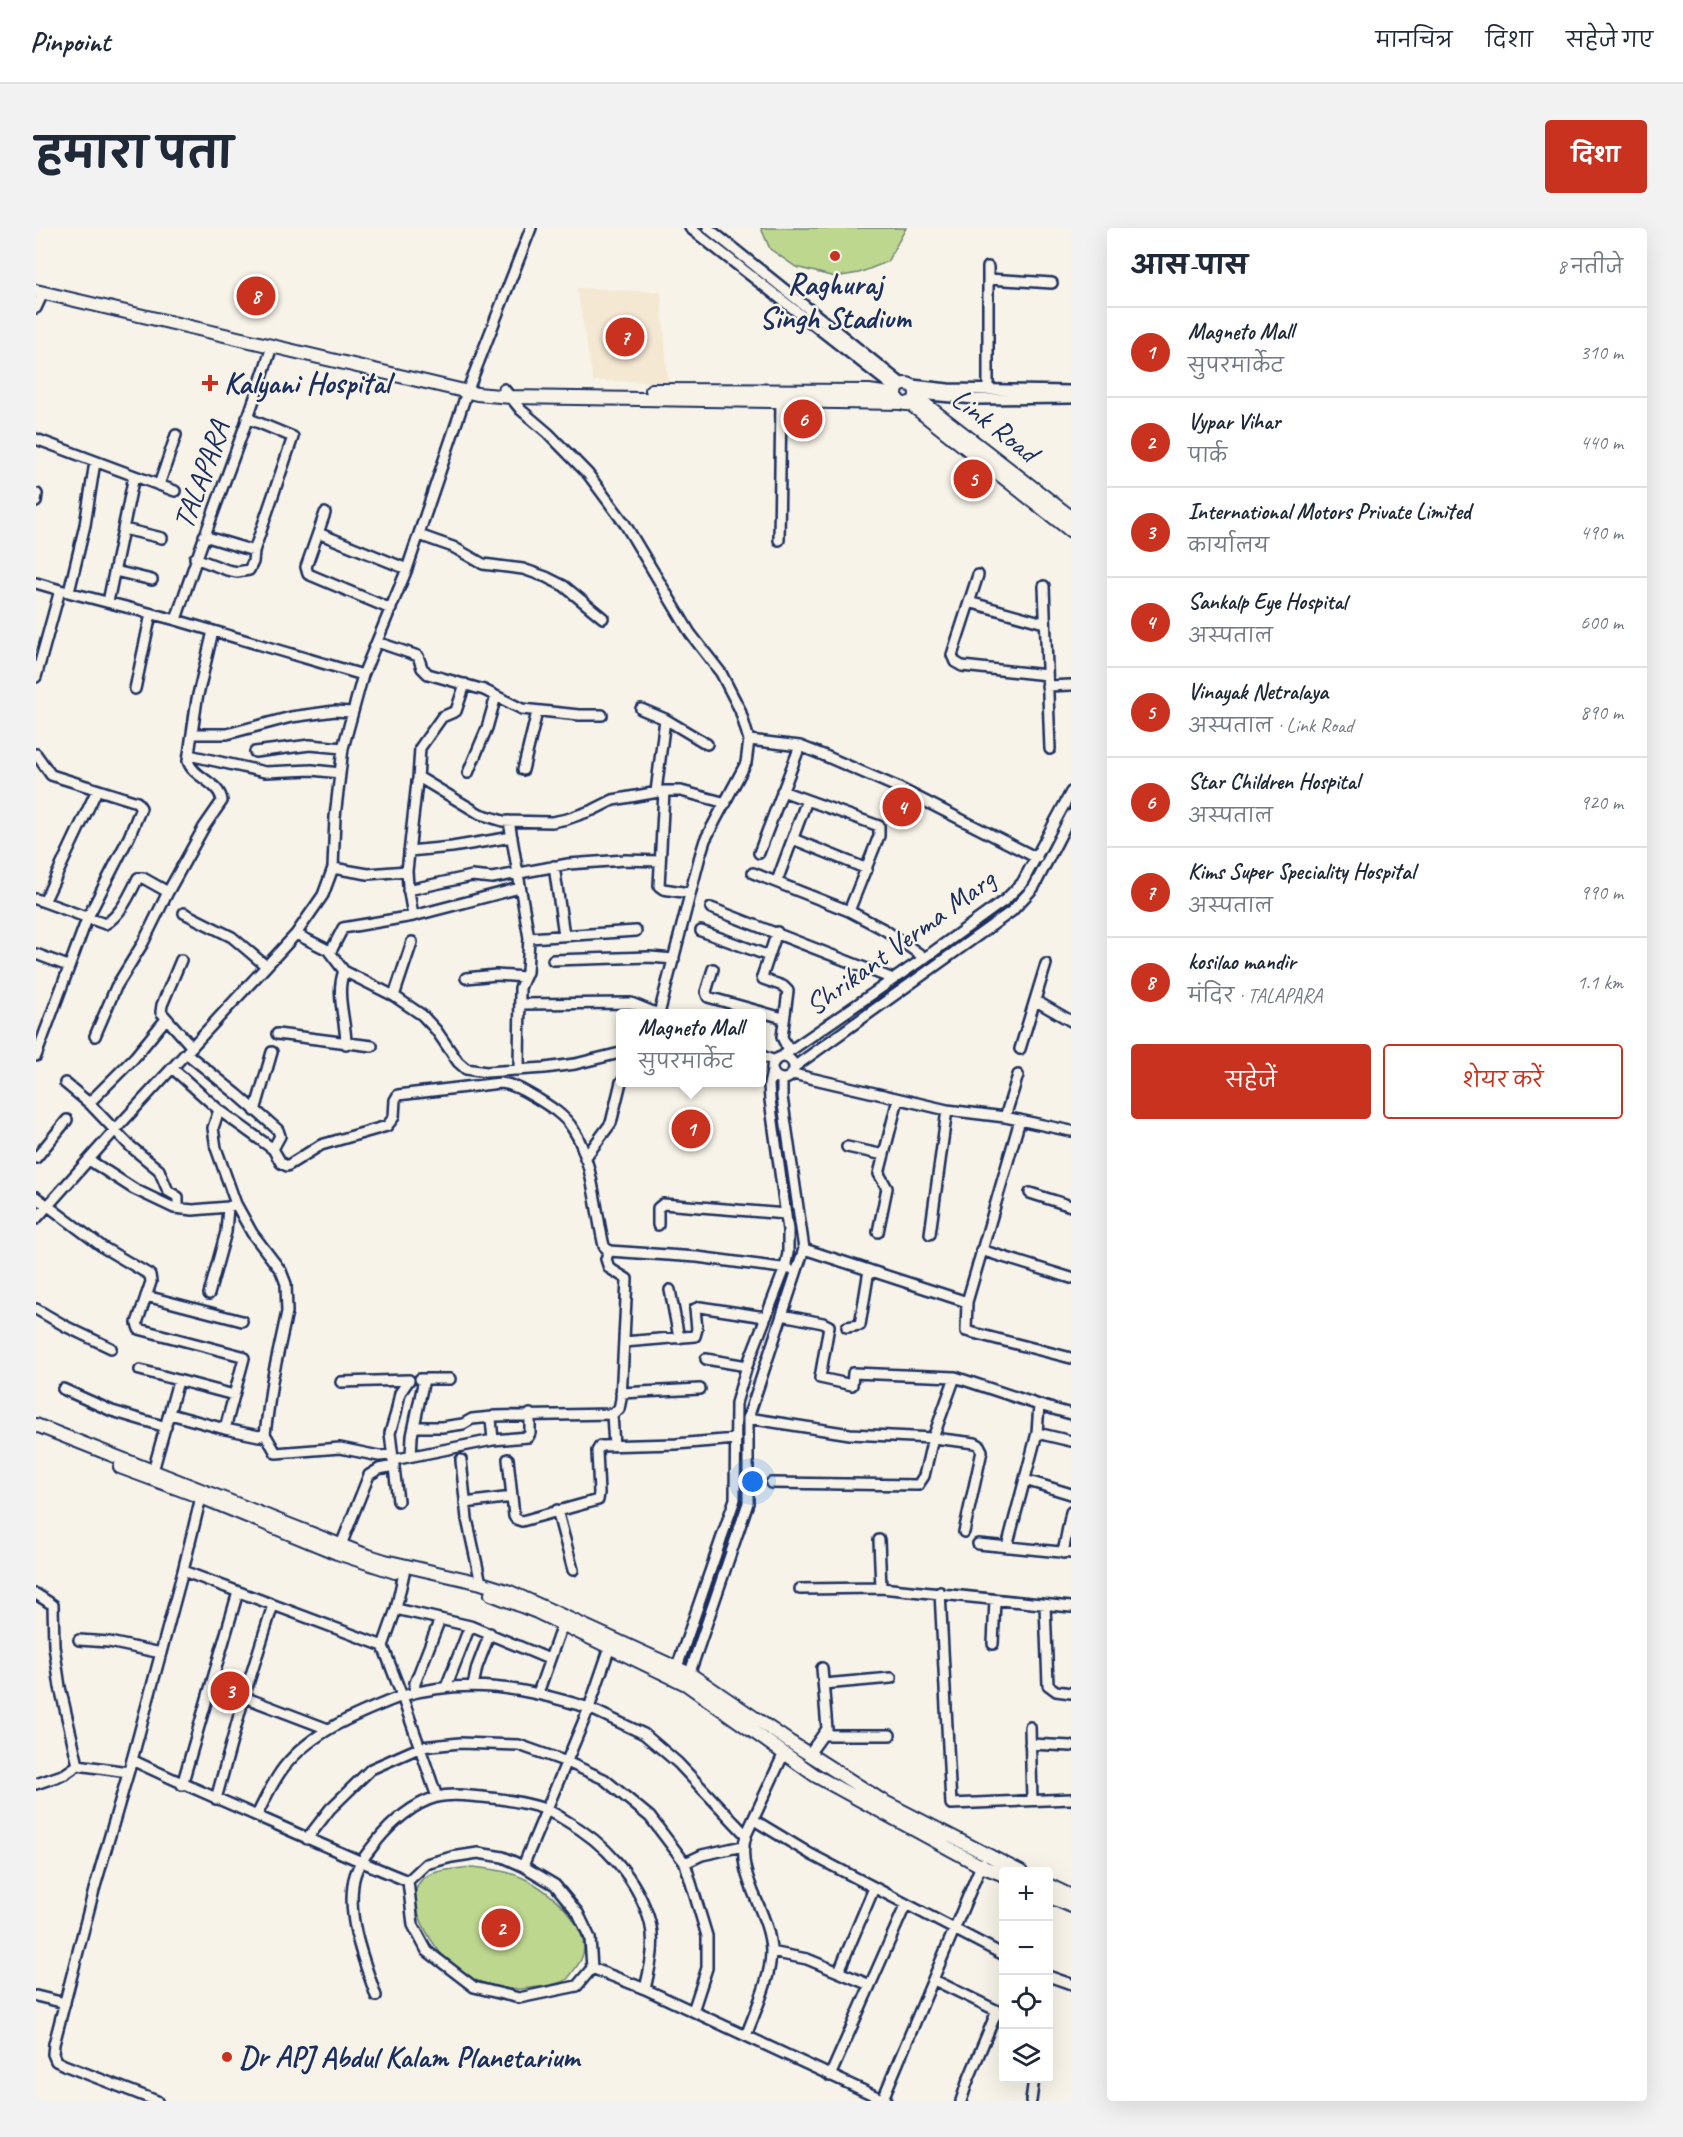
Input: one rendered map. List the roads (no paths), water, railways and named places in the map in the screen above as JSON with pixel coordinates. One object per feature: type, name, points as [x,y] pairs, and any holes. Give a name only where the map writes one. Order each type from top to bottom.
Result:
[{"type":"main road","points":[[38,289],[468,389]]},
{"type":"main road","points":[[38,289],[272,346],[468,389],[507,393],[888,404],[906,394]]},
{"type":"main road","points":[[507,393],[869,391],[906,394]]},
{"type":"main road","name":"Link Road","points":[[906,394],[1071,517]]},
{"type":"main road","name":"Link Road","points":[[906,394],[1071,531]]},
{"type":"main road","points":[[36,1425],[385,1561],[481,1583],[551,1610],[688,1679],[999,1871]]},
{"type":"main road","points":[[36,1433],[378,1568],[480,1591],[537,1612],[610,1647],[675,1673]]},
{"type":"main road","points":[[688,1679],[816,1776],[983,1860],[1005,1867]]},
{"type":"main road","points":[[1053,1887],[1071,1896]]},
{"type":"main road","points":[[1053,1898],[1071,1906]]},
{"type":"street","points":[[36,1219],[296,934],[323,895],[333,868],[334,817],[343,748],[351,712],[363,675],[407,569],[468,389],[531,228]]},
{"type":"street","name":"Link Road","points":[[690,228],[906,394]]},
{"type":"street","name":"Link Road","points":[[708,228],[906,394]]},
{"type":"street","points":[[988,267],[988,389]]},
{"type":"street","points":[[988,279],[1052,283]]},
{"type":"street","points":[[36,308],[38,289]]},
{"type":"street","name":"TALAPARA","points":[[176,620],[195,558],[272,346]]},
{"type":"street","points":[[906,394],[948,389],[1071,391]]},
{"type":"street","points":[[507,393],[521,410],[579,463],[625,524],[690,633],[721,673],[740,710],[749,740],[746,763],[705,840],[689,893],[660,1009]]},
{"type":"street","points":[[906,394],[975,399],[1071,398]]},
{"type":"street","points":[[779,540],[781,400]]},
{"type":"street","points":[[195,558],[227,570],[244,572],[252,566],[254,551],[293,437],[247,418]]},
{"type":"street","points":[[159,485],[176,435]]},
{"type":"street","points":[[36,440],[175,491]]},
{"type":"street","points":[[36,677],[85,525],[95,462]]},
{"type":"street","points":[[108,602],[134,476]]},
{"type":"street","points":[[326,513],[306,567],[308,574],[391,609]]},
{"type":"street","points":[[124,529],[162,538]]},
{"type":"street","points":[[318,533],[407,569]]},
{"type":"street","points":[[419,535],[453,547],[483,564],[523,569],[546,577],[564,586],[603,618]]},
{"type":"street","points":[[204,536],[254,551]]},
{"type":"street","points":[[115,571],[152,580]]},
{"type":"street","points":[[978,575],[952,655],[955,662],[962,666],[1047,675]]},
{"type":"street","points":[[36,583],[176,620],[363,675]]},
{"type":"street","points":[[1044,586],[1050,749]]},
{"type":"street","points":[[969,602],[1044,623]]},
{"type":"street","points":[[135,689],[151,614]]},
{"type":"street","points":[[95,1036],[116,987],[143,943],[204,827],[222,801],[221,795],[210,782],[191,768],[189,755],[197,699],[213,631]]},
{"type":"street","points":[[377,642],[418,656],[422,668],[428,674],[465,684],[522,709],[537,712],[602,715]]},
{"type":"street","points":[[413,916],[407,871],[420,748],[442,717],[456,711],[465,684]]},
{"type":"street","points":[[1047,686],[1071,685]]},
{"type":"street","points":[[468,773],[487,728],[496,696]]},
{"type":"street","points":[[641,709],[665,719],[707,744]]},
{"type":"street","points":[[193,734],[227,734],[300,715],[335,711],[351,712]]},
{"type":"street","points":[[523,770],[537,712]]},
{"type":"street","points":[[665,719],[660,792],[660,888],[689,893]]},
{"type":"street","points":[[749,740],[800,746],[897,787],[1037,858]]},
{"type":"street","points":[[255,752],[310,745],[343,748]]},
{"type":"street","points":[[759,853],[800,746]]},
{"type":"street","points":[[36,754],[51,775],[137,802],[141,808],[129,837],[87,919],[36,1056]]},
{"type":"street","points":[[189,755],[265,772],[312,770],[340,773]]},
{"type":"street","points":[[418,779],[423,778],[480,814],[491,819],[509,821],[552,822],[593,810],[613,800],[660,792],[681,791],[726,803]]},
{"type":"street","points":[[97,790],[40,901],[87,919],[108,923],[130,896],[138,878],[143,878],[168,892]]},
{"type":"street","points":[[782,791],[879,826],[879,836],[849,911]]},
{"type":"street","name":"Shrikant Verma Marg","points":[[781,1056],[925,958],[1005,900],[1022,883],[1071,792]]},
{"type":"street","points":[[777,881],[807,800]]},
{"type":"street","name":"Shrikant Verma Marg","points":[[794,1070],[1012,911],[1034,887],[1071,815]]},
{"type":"street","points":[[509,821],[528,939],[525,977],[520,988],[519,1070]]},
{"type":"street","points":[[409,851],[452,847],[512,837]]},
{"type":"street","points":[[793,839],[867,869]]},
{"type":"street","points":[[408,890],[472,876],[492,878],[554,866],[597,861],[660,861]]},
{"type":"street","points":[[554,866],[564,935]]},
{"type":"street","points":[[333,868],[368,874],[407,871]]},
{"type":"street","points":[[753,873],[849,911],[885,930],[925,958]]},
{"type":"street","points":[[330,952],[343,928],[413,916],[520,888]]},
{"type":"street","points":[[711,908],[894,979]]},
{"type":"street","points":[[184,913],[232,937],[266,966]]},
{"type":"street","points":[[701,931],[769,956]]},
{"type":"street","points":[[528,939],[636,932]]},
{"type":"street","points":[[675,1673],[735,1499],[736,1403],[747,1366],[785,1268],[789,1242],[769,1085],[772,1071],[781,1056],[783,1018],[788,996],[786,988],[762,977],[777,932]]},
{"type":"street","points":[[296,934],[330,952],[344,971],[394,996],[422,1015],[466,1070],[486,1072],[519,1070],[575,1064],[616,1054]]},
{"type":"street","points":[[394,996],[412,942]]},
{"type":"street","points":[[36,954],[68,966]]},
{"type":"street","points":[[553,960],[674,958]]},
{"type":"street","points":[[181,960],[161,1012],[189,1050],[280,1133],[273,1149]]},
{"type":"street","points":[[1020,1049],[1046,964]]},
{"type":"street","points":[[713,969],[706,992],[708,997],[751,1009]]},
{"type":"street","points":[[344,971],[340,991],[346,1044]]},
{"type":"street","points":[[466,978],[496,975],[525,977]]},
{"type":"street","points":[[1036,1001],[1071,1021]]},
{"type":"street","points":[[520,1004],[631,1003],[646,1009]]},
{"type":"street","points":[[766,1013],[783,1018]]},
{"type":"street","points":[[89,1103],[134,1058],[166,1019]]},
{"type":"street","points":[[277,1034],[372,1046]]},
{"type":"street","points":[[255,1111],[272,1052]]},
{"type":"street","points":[[766,1056],[788,1058],[794,1070],[898,1099],[947,1110],[1005,1117],[1071,1131]]},
{"type":"street","points":[[172,1068],[219,1110],[273,1149],[280,1163],[287,1166],[314,1149],[387,1126],[394,1118],[395,1100],[398,1095],[500,1083],[515,1086],[552,1108],[573,1129],[585,1158],[597,1203],[604,1246],[609,1251],[697,1257],[797,1270]]},
{"type":"street","points":[[772,1071],[782,1080],[788,1078],[794,1070]]},
{"type":"street","points":[[1005,1117],[1018,1075]]},
{"type":"street","points":[[688,1679],[748,1503],[748,1418],[804,1250],[782,1097],[782,1080]]},
{"type":"street","points":[[65,1083],[89,1103],[130,1146],[161,1172],[168,1191],[178,1197],[178,1208]]},
{"type":"street","points":[[585,1158],[611,1123],[620,1087]]},
{"type":"street","points":[[878,1232],[887,1188],[879,1174],[898,1099]]},
{"type":"street","points":[[219,1110],[213,1128],[232,1206],[281,1272],[286,1284],[286,1312],[272,1381],[265,1434],[276,1453],[340,1448],[393,1461]]},
{"type":"street","points":[[930,1234],[947,1110]]},
{"type":"street","points":[[36,1158],[67,1120]]},
{"type":"street","points":[[1020,1120],[967,1302],[966,1331],[1071,1358]]},
{"type":"street","points":[[847,1147],[884,1155]]},
{"type":"street","points":[[89,1160],[157,1201],[178,1208],[193,1210],[232,1206]]},
{"type":"street","points":[[1030,1192],[1071,1206]]},
{"type":"street","points":[[36,1197],[104,1248],[150,1275],[151,1282],[137,1323],[139,1329],[244,1358],[225,1429]]},
{"type":"street","points":[[658,1225],[658,1208],[663,1204],[786,1214]]},
{"type":"street","points":[[209,1294],[232,1206]]},
{"type":"street","points":[[804,1250],[967,1302]]},
{"type":"street","points":[[981,1250],[1071,1278]]},
{"type":"street","points":[[414,1427],[442,1427],[463,1424],[472,1419],[530,1414],[612,1414],[619,1409],[627,1279],[609,1268],[606,1259],[609,1251]]},
{"type":"street","points":[[847,1327],[860,1325],[869,1270]]},
{"type":"street","points":[[670,1290],[679,1338]]},
{"type":"street","points":[[146,1296],[242,1321]]},
{"type":"street","points":[[624,1342],[692,1337],[697,1333],[695,1313],[697,1308],[765,1317]]},
{"type":"street","points":[[36,1309],[111,1348]]},
{"type":"street","points":[[782,1315],[829,1326],[820,1378],[852,1385],[853,1373],[956,1377],[1071,1414]]},
{"type":"street","points":[[706,1359],[747,1366]]},
{"type":"street","points":[[140,1370],[234,1395]]},
{"type":"street","points":[[771,1483],[918,1485],[924,1476],[933,1438],[956,1377]]},
{"type":"street","points":[[411,1456],[410,1445],[424,1379]]},
{"type":"street","points":[[341,1382],[450,1379]]},
{"type":"street","points":[[398,1502],[390,1433],[400,1394],[409,1380]]},
{"type":"street","points":[[153,1471],[178,1381]]},
{"type":"street","points":[[63,1389],[112,1411],[166,1427]]},
{"type":"street","points":[[621,1394],[700,1389]]},
{"type":"street","points":[[1007,1547],[1037,1434],[1039,1405]]},
{"type":"street","points":[[170,1414],[225,1429],[259,1436],[265,1434]]},
{"type":"street","points":[[341,1545],[369,1475],[393,1461],[411,1456],[493,1440],[530,1436],[530,1414]]},
{"type":"street","points":[[612,1414],[614,1446]]},
{"type":"street","points":[[492,1417],[493,1440]]},
{"type":"street","points":[[748,1418],[850,1434],[933,1438],[975,1443],[981,1447],[981,1455],[964,1532]]},
{"type":"street","points":[[1037,1434],[1071,1441]]},
{"type":"street","points":[[508,1459],[514,1516],[518,1521],[597,1500],[599,1497],[597,1448],[736,1439]]},
{"type":"street","points":[[460,1460],[470,1535],[481,1583]]},
{"type":"street","points":[[1025,1480],[1071,1494]]},
{"type":"street","points":[[157,2101],[56,2061],[53,2054],[94,1890],[132,1760],[201,1497]]},
{"type":"street","points":[[465,1503],[512,1497]]},
{"type":"street","points":[[557,1510],[573,1570]]},
{"type":"street","points":[[978,1544],[1067,1553],[1071,1512]]},
{"type":"street","points":[[879,1540],[881,1588]]},
{"type":"street","points":[[183,1571],[383,1646]]},
{"type":"street","points":[[404,1573],[396,1609],[383,1646],[437,1797]]},
{"type":"street","points":[[800,1589],[881,1588],[1071,1606]]},
{"type":"street","points":[[182,1785],[238,1592]]},
{"type":"street","points":[[940,1592],[951,1804],[1071,1799]]},
{"type":"street","points":[[36,1594],[52,1605],[54,1646],[60,1687],[78,1765]]},
{"type":"street","points":[[993,1644],[995,1600]]},
{"type":"street","points":[[216,1799],[244,1697],[273,1605]]},
{"type":"street","points":[[1045,1605],[1048,1685],[1056,1691],[1071,1693]]},
{"type":"street","points":[[396,1609],[470,1626],[549,1659]]},
{"type":"street","points":[[414,1692],[415,1683],[440,1619]]},
{"type":"street","points":[[538,1693],[562,1625]]},
{"type":"street","points":[[447,1687],[470,1626]]},
{"type":"street","points":[[473,1686],[477,1667],[490,1633]]},
{"type":"street","points":[[80,1640],[109,1642],[161,1653]]},
{"type":"street","points":[[523,1866],[589,1708],[610,1647]]},
{"type":"street","points":[[809,1754],[824,1735],[827,1718],[822,1668]]},
{"type":"street","points":[[824,1684],[891,1678]]},
{"type":"street","points":[[257,1815],[284,1768],[297,1754],[328,1729],[360,1712],[414,1692],[447,1687],[510,1687],[589,1708],[644,1734],[678,1763],[746,1834]]},
{"type":"street","points":[[244,1697],[328,1729]]},
{"type":"street","points":[[1030,1726],[1032,1800]]},
{"type":"street","points":[[824,1735],[890,1735]]},
{"type":"street","points":[[307,1839],[330,1809],[371,1769],[421,1748],[460,1743],[519,1745],[567,1762],[604,1779],[650,1817],[685,1863],[707,1936],[707,1968],[693,2012]]},
{"type":"street","points":[[1030,1744],[1071,1746]]},
{"type":"street","points":[[746,2036],[764,1988],[771,1952],[769,1935],[743,1860],[743,1846],[746,1834],[784,1753]]},
{"type":"street","points":[[132,1760],[182,1785],[408,1881]]},
{"type":"street","points":[[36,1784],[65,1774],[78,1765],[128,1772]]},
{"type":"street","points":[[376,1996],[358,1941],[352,1912],[354,1874],[360,1862],[385,1830],[417,1806],[437,1797],[452,1794],[507,1799],[547,1810],[583,1831],[610,1854],[632,1881],[650,1923],[653,1953],[645,1989]]},
{"type":"street","points":[[754,1820],[812,1854],[999,1952]]},
{"type":"street","points":[[685,1863],[702,1855],[743,1846]]},
{"type":"street","points":[[478,1853],[503,1857],[523,1866],[555,1886],[578,1913],[590,1938],[592,1968],[577,1986],[519,1998],[474,1987],[427,1951],[413,1925],[408,1881],[426,1864],[478,1853]]},
{"type":"street","points":[[592,1968],[645,1989],[884,2101],[983,1860]]},
{"type":"street","points":[[839,1971],[874,1887]]},
{"type":"street","points":[[830,2076],[906,1904]]},
{"type":"street","points":[[771,1952],[807,1959],[870,1985]]},
{"type":"street","points":[[934,1980],[999,2012]]},
{"type":"street","points":[[1053,1980],[1071,1984]]},
{"type":"street","points":[[36,1996],[65,2002]]},
{"type":"street","points":[[961,2101],[999,2015]]},
{"type":"street","points":[[1031,2101],[1033,2083]]},
{"type":"place","name":"Raghuraj Singh Stadium","points":[[835,256]]},
{"type":"place","name":"kosilao mandir","points":[[256,296]]},
{"type":"place","name":"Kims Super Speciality Hospital","points":[[625,337]]},
{"type":"place","name":"Kalyani Hospital","points":[[210,383]]},
{"type":"place","name":"Star Children Hospital","points":[[803,419]]},
{"type":"place","name":"Vinayak Netralaya","points":[[973,479]]},
{"type":"place","name":"Sankalp Eye Hospital","points":[[902,807]]},
{"type":"place","name":"Magneto Mall","points":[[691,1129]]},
{"type":"place","name":"International Motors Private Limited","points":[[230,1691]]},
{"type":"place","name":"Vypar Vihar","points":[[501,1928]]},
{"type":"place","name":"Dr APJ Abdul Kalam Planetarium","points":[[227,2057]]}]
